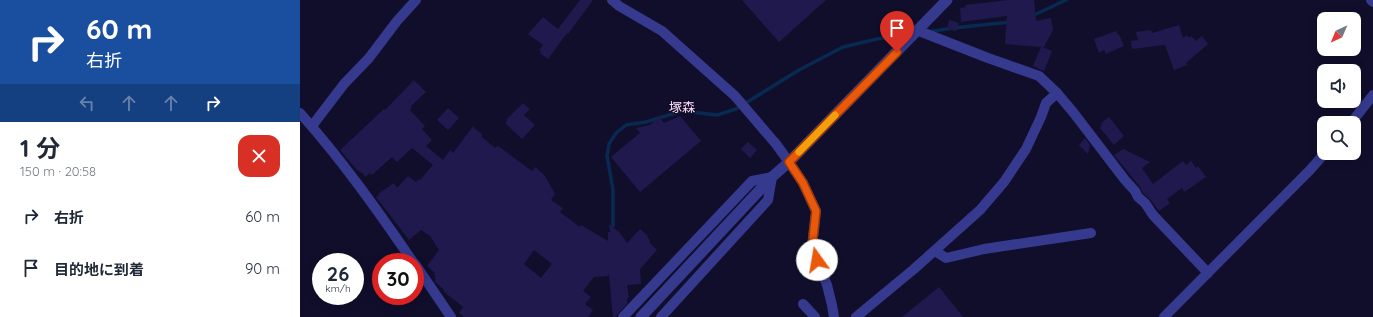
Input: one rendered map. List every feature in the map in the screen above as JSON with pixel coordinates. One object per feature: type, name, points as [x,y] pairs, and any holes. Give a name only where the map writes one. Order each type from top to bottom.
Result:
[{"type":"street","points":[[312,126],[344,84],[369,58],[397,21],[416,0]]},
{"type":"street","points":[[612,0],[618,6],[662,31],[735,96],[776,144],[789,162],[803,183],[816,211],[812,247],[827,285],[834,317]]},
{"type":"street","points":[[641,317],[772,177],[789,162],[947,0]]},
{"type":"street","points":[[918,31],[1039,76],[1057,93],[1153,215],[1208,273]]},
{"type":"street","points":[[856,317],[936,251],[980,210],[1004,182],[1026,148],[1046,103],[1057,93]]},
{"type":"street","points":[[1356,116],[1373,95]]},
{"type":"street","points":[[300,113],[366,194],[407,253]]},
{"type":"street","points":[[1164,317],[1319,160]]},
{"type":"street","points":[[623,317],[752,181],[772,177]]},
{"type":"street","points":[[661,317],[768,200],[772,177]]},
{"type":"street","points":[[936,251],[946,258],[984,249],[1091,233]]},
{"type":"street","points":[[424,277],[452,317]]},
{"type":"street","points":[[803,304],[816,317]]},
{"type":"building","points":[[580,0],[593,0],[548,59],[540,53],[541,51],[539,50],[543,45],[528,34],[543,17],[558,29]]},
{"type":"building","points":[[742,0],[826,0],[779,42]]},
{"type":"building","points":[[1008,0],[1034,0],[1036,21],[1051,18],[1053,30],[1044,47],[1042,47],[1052,51],[1044,71],[1033,66],[1041,47],[1005,44],[1007,16],[961,22],[960,8],[966,7],[965,5]]},
{"type":"building","points":[[949,20],[959,23],[956,31],[947,29]]},
{"type":"building","points":[[1179,25],[1183,38],[1187,35],[1189,38],[1191,36],[1196,41],[1202,36],[1208,44],[1186,63],[1187,65],[1174,70],[1165,45],[1132,49],[1131,41],[1138,40],[1136,32],[1151,30],[1152,33]]},
{"type":"building","points":[[1116,31],[1118,35],[1119,34],[1124,46],[1106,54],[1104,50],[1099,53],[1094,39]]},
{"type":"building","points":[[414,80],[426,92],[411,106],[412,107],[410,110],[425,126],[422,129],[432,140],[426,146],[443,160],[450,150],[453,153],[474,125],[474,128],[482,134],[481,136],[495,148],[498,146],[532,171],[535,167],[542,173],[555,194],[551,200],[563,208],[560,212],[580,227],[581,225],[608,241],[608,232],[610,232],[609,224],[619,232],[627,243],[640,229],[648,236],[647,237],[650,240],[649,242],[657,250],[640,269],[641,284],[627,285],[629,298],[627,298],[627,304],[615,317],[613,317],[609,274],[608,276],[594,277],[583,291],[591,297],[585,304],[593,310],[588,317],[464,317],[459,313],[463,307],[443,291],[444,290],[434,281],[436,279],[434,278],[436,276],[434,275],[435,273],[427,266],[439,250],[430,236],[421,230],[409,240],[376,197],[394,183],[397,188],[408,176],[416,182],[419,179],[420,180],[433,165],[412,148],[397,162],[392,157],[372,175],[370,173],[365,177],[340,150],[384,109],[385,110]],"holes":[[[534,250],[552,264],[541,278],[524,264]]]},
{"type":"building","points":[[523,103],[530,109],[524,115],[535,125],[522,139],[505,123],[507,122],[506,120]]},
{"type":"building","points":[[448,108],[459,118],[448,130],[437,120]]},
{"type":"building","points":[[680,116],[701,141],[640,192],[611,157],[640,133],[636,128],[650,125],[659,117],[664,123]]},
{"type":"building","points":[[1109,117],[1124,136],[1114,145],[1100,128],[1102,125],[1101,123]]},
{"type":"building","points":[[1085,138],[1090,145],[1088,154],[1079,145]]},
{"type":"building","points":[[748,142],[757,150],[750,158],[741,149]]},
{"type":"building","points":[[1123,149],[1150,162],[1142,168],[1153,184],[1183,161],[1186,165],[1191,161],[1196,168],[1198,166],[1206,177],[1184,192],[1182,188],[1167,199],[1170,203],[1159,211],[1114,155]]},
{"type":"building","points":[[939,287],[963,317],[902,317]]},
{"type":"waterway","points":[[1032,16],[1066,0]]},
{"type":"waterway","points":[[928,32],[1011,22]]},
{"type":"waterway","points":[[613,226],[613,190],[607,156],[609,144],[616,133],[626,125],[646,122],[682,111],[717,115],[736,109],[799,70],[843,47],[877,39],[910,34]]},
{"type":"slow traffic","points":[[799,152],[835,115]]},
{"type":"district","name":"塚森","points":[[682,107]]},
{"type":"route","points":[[817,260],[812,247],[816,211],[803,183],[789,162],[897,52]]}]
